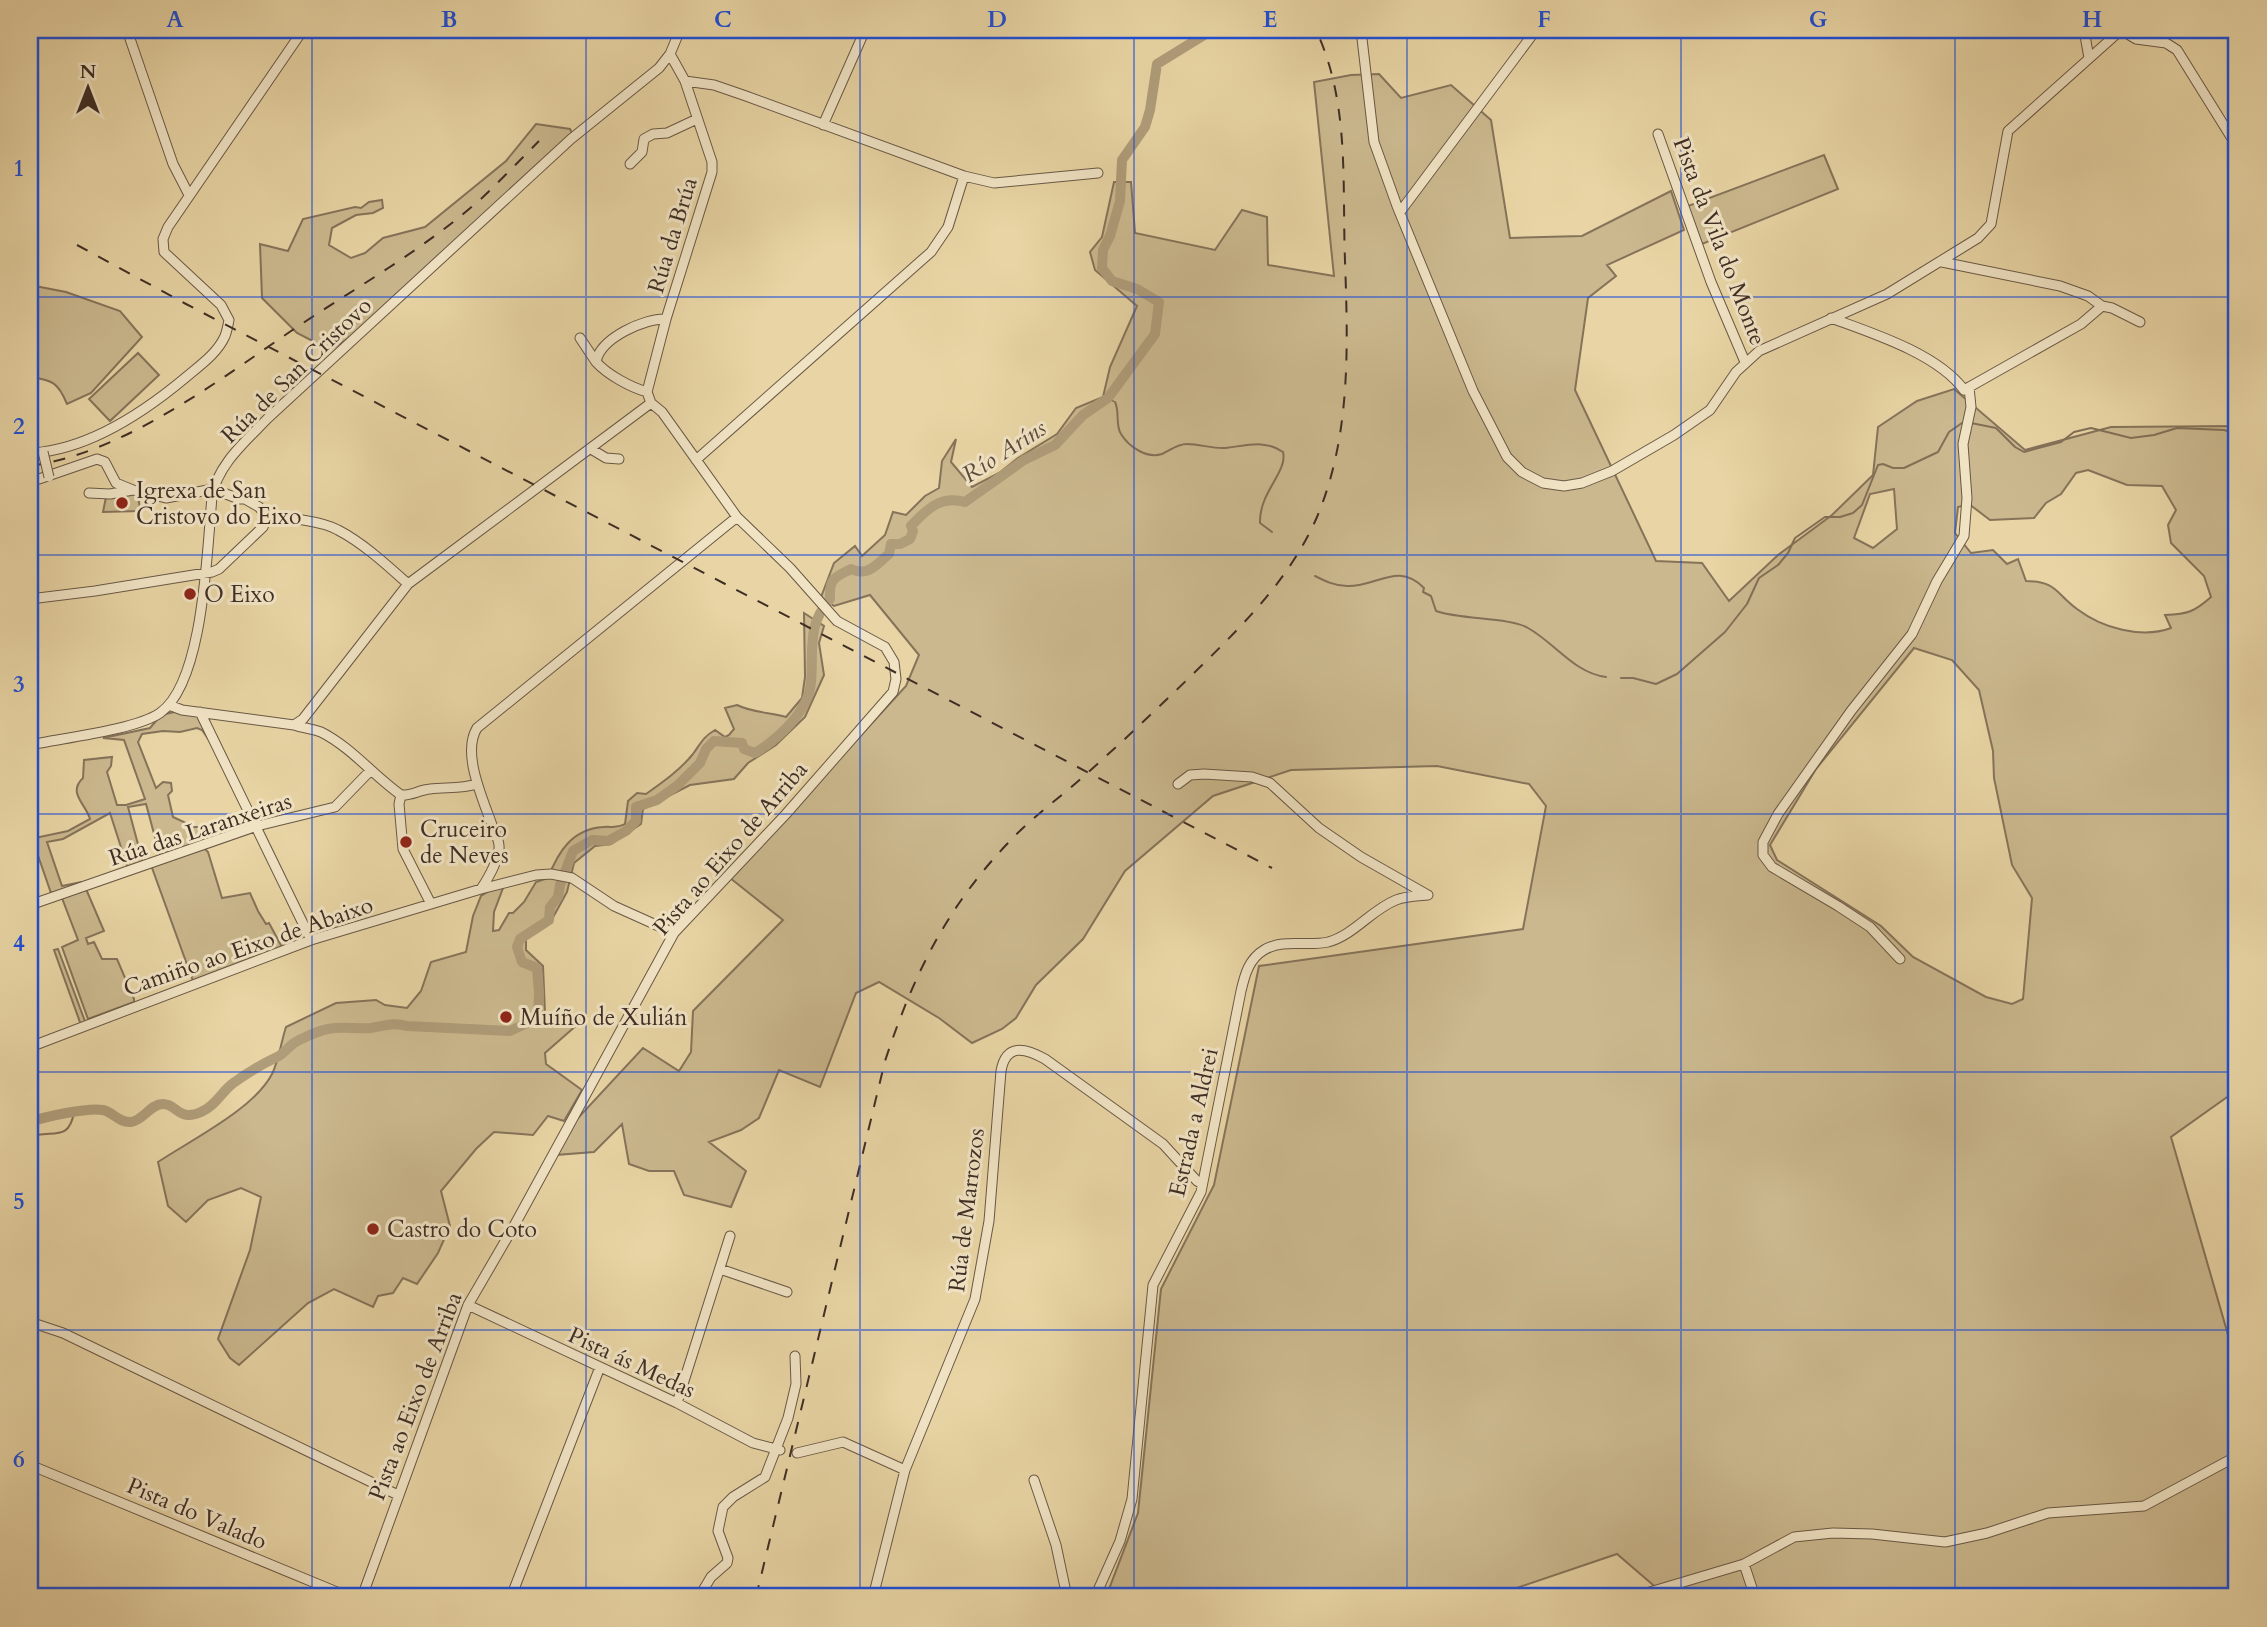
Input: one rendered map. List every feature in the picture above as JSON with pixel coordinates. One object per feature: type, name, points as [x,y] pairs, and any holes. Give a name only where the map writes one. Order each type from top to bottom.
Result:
[{"type":"street","points":[[127,30],[162,125],[173,164],[189,195]]},
{"type":"street","points":[[33,453],[82,440],[141,412],[201,365],[226,335],[229,320],[221,305],[164,251],[163,239],[189,195],[303,30]]},
{"type":"street","points":[[670,54],[680,30]]},
{"type":"street","points":[[823,125],[865,30]]},
{"type":"street","points":[[1362,30],[1374,142],[1473,391],[1507,457],[1522,471],[1544,483],[1564,486],[1583,483],[1612,471],[1674,435],[1710,410],[1745,362],[1759,351],[1887,294],[1978,238],[1991,225],[2008,131],[2121,30],[2136,39],[2166,43],[2177,50],[2233,140]]},
{"type":"street","points":[[1400,212],[1536,30]]},
{"type":"street","points":[[2084,30],[2089,58]]},
{"type":"street","name":"Rúa da Brúa","points":[[647,392],[666,319],[712,172],[710,149],[685,81],[670,54]]},
{"type":"street","name":"Rúa de San Cristovo","points":[[169,705],[190,666],[198,634],[214,489],[224,468],[240,447],[268,418],[571,139],[638,87],[670,54]]},
{"type":"street","points":[[685,81],[714,85],[964,176],[994,183],[1098,173]]},
{"type":"street","points":[[631,164],[642,152],[643,142],[648,136],[667,133],[697,119]]},
{"type":"street","name":"Pista da Vila do Monte","points":[[1658,134],[1711,282],[1745,362]]},
{"type":"street","points":[[696,460],[931,252],[948,227],[964,176]]},
{"type":"street","points":[[1942,262],[2060,286],[2088,296],[2102,306],[2140,322]]},
{"type":"street","points":[[1831,318],[1930,359],[1947,370],[1964,390],[2081,324],[2102,306]]},
{"type":"street","points":[[596,362],[597,356],[613,338],[629,329],[666,319]]},
{"type":"street","points":[[580,338],[601,368],[647,392]]},
{"type":"street","points":[[1900,959],[1870,927],[1772,867],[1763,855],[1763,842],[1778,814],[1851,711],[1912,634],[1937,581],[1964,536],[1967,498],[1963,444],[1971,407],[1969,387]]},
{"type":"street","name":"Pista ao Eixo de Arriba","points":[[362,1597],[468,1305],[674,933],[786,814],[893,692],[896,679],[894,662],[885,647],[837,621],[790,568],[737,517],[662,412],[651,403],[647,392]]},
{"type":"street","points":[[294,725],[303,719],[408,584],[651,403]]},
{"type":"street","points":[[591,449],[606,458],[619,459]]},
{"type":"street","points":[[43,452],[44,478],[97,459],[105,462],[116,483],[133,490],[166,498],[214,489],[245,499],[259,507],[267,517],[336,528],[362,545],[408,584]]},
{"type":"street","points":[[89,493],[110,494],[133,490]]},
{"type":"street","points":[[30,596],[38,598],[95,591],[219,569],[263,527],[267,517]]},
{"type":"street","points":[[481,889],[494,866],[500,846],[477,784],[471,747],[477,727],[737,517]]},
{"type":"street","points":[[30,745],[132,724],[159,714],[169,705],[318,731],[337,742],[401,795],[477,784]]},
{"type":"street","points":[[200,712],[311,940]]},
{"type":"street","name":"Rúa das Laranxeiras","points":[[30,905],[257,826],[335,807],[370,771]]},
{"type":"street","name":"Estrada a Aldrei","points":[[1095,1597],[1120,1541],[1132,1499],[1153,1285],[1198,1201],[1207,1171],[1246,973],[1253,960],[1266,949],[1279,944],[1319,944],[1332,940],[1392,902],[1403,897],[1428,895],[1361,857],[1319,828],[1270,783],[1252,777],[1203,774],[1190,775],[1178,784]]},
{"type":"street","points":[[401,795],[399,804],[403,849],[431,905]]},
{"type":"street","name":"Camiño ao Eixo de Abaixo","points":[[30,1047],[311,940],[481,889],[545,874],[566,877],[614,906],[674,933]]},
{"type":"street","name":"Rúa de Marrozos","points":[[873,1597],[905,1470],[975,1299],[989,1221],[1000,1071],[1006,1056],[1014,1051],[1025,1050],[1050,1063],[1163,1144],[1202,1184]]},
{"type":"street","points":[[677,1404],[730,1236]]},
{"type":"street","points":[[720,1269],[787,1292]]},
{"type":"street","name":"Pista ás Medas","points":[[468,1305],[753,1443],[778,1449]]},
{"type":"street","points":[[30,1322],[63,1333],[398,1494]]},
{"type":"street","points":[[699,1597],[711,1577],[727,1563],[728,1558],[718,1531],[723,1507],[733,1497],[765,1477],[778,1449],[796,1384],[796,1356]]},
{"type":"street","points":[[512,1597],[600,1367]]},
{"type":"street","points":[[797,1453],[843,1442],[905,1470]]},
{"type":"street","points":[[1633,1597],[1744,1564],[1794,1537],[1833,1533],[1872,1534],[1945,1542],[1987,1533],[2048,1513],[2144,1506],[2237,1456]]},
{"type":"street","name":"Pista do Valado","points":[[30,1465],[349,1597]]},
{"type":"street","points":[[1034,1480],[1056,1545],[1067,1597]]},
{"type":"street","points":[[1744,1564],[1755,1597]]},
{"type":"shaded area","points":[[1379,74],[1401,98],[1451,85],[1491,120],[1510,238],[1582,236],[1671,191],[1684,230],[1607,265],[1616,276],[1588,298],[1575,390],[1656,561],[1702,563],[1729,601],[1778,555],[1832,515],[1873,475],[1878,427],[1917,401],[1954,389],[2025,450],[2111,427],[2237,426],[2237,1090],[2171,1137],[2237,1366],[2237,1597],[1667,1597],[1617,1554],[1490,1597],[1106,1597],[1138,1513],[1161,1289],[1214,1185],[1259,966],[1523,929],[1546,806],[1529,784],[1437,766],[1291,770],[1213,796],[1125,871],[1083,939],[1036,985],[1016,1018],[1002,1029],[972,1043],[939,1018],[879,982],[856,993],[820,1087],[779,1070],[759,1118],[741,1130],[709,1142],[746,1171],[731,1207],[684,1195],[674,1171],[649,1171],[629,1164],[622,1124],[594,1152],[555,1155],[577,1119],[643,1048],[679,1071],[691,1052],[693,1011],[783,920],[730,878],[906,686],[919,655],[870,595],[834,606],[821,597],[834,563],[855,546],[862,556],[885,535],[893,512],[906,515],[925,496],[939,488],[942,461],[956,439],[951,462],[972,487],[999,473],[1057,434],[1076,408],[1103,397],[1110,367],[1137,306],[1095,270],[1090,252],[1102,237],[1114,182],[1131,182],[1135,233],[1215,250],[1242,210],[1267,217],[1268,265],[1334,276],[1314,82],[1351,75]],"holes":[[[2088,470],[2127,485],[2162,486],[2176,510],[2168,525],[2171,543],[2204,576],[2211,597],[2190,611],[2165,615],[2171,628],[2147,632],[2122,630],[2087,616],[2050,586],[2026,581],[2018,559],[2007,564],[1993,550],[1971,553],[1955,533],[1958,507],[1969,504],[1990,520],[2034,518],[2046,503],[2061,494],[2076,473]],[[1894,489],[1897,529],[1873,548],[1854,538],[1870,494]],[[1914,648],[1952,660],[1979,690],[1993,751],[1994,778],[2012,865],[2032,898],[2023,999],[2012,1004],[1986,997],[1913,957],[1881,926],[1777,860],[1770,845],[1816,769]]]},
{"type":"shaded area","points":[[536,124],[570,129],[572,133],[349,338],[330,350],[297,333],[262,298],[260,244],[288,251],[303,219],[355,207],[361,208],[369,202],[382,200],[383,208],[373,213],[356,215],[332,228],[329,245],[351,258],[365,253],[383,238],[425,227],[506,161]]},
{"type":"shaded area","points":[[1824,155],[1838,189],[1702,244],[1688,206]]},
{"type":"shaded area","points":[[30,285],[66,292],[120,311],[142,337],[91,393],[67,404],[61,391],[53,383],[30,377]]},
{"type":"shaded area","points":[[138,353],[159,375],[110,421],[89,399]]},
{"type":"shaded area","points":[[138,493],[140,511],[103,512],[106,497]]},
{"type":"shaded area","points":[[804,613],[824,626],[819,643],[824,675],[805,717],[776,745],[748,763],[734,779],[690,785],[643,809],[641,824],[611,844],[595,846],[574,863],[567,892],[551,921],[526,939],[526,950],[543,966],[545,1013],[586,1017],[545,1053],[546,1064],[582,1090],[564,1121],[548,1116],[533,1135],[494,1132],[476,1149],[441,1191],[450,1226],[438,1253],[417,1284],[403,1278],[393,1293],[378,1296],[373,1307],[334,1289],[308,1303],[239,1365],[230,1358],[218,1339],[250,1250],[261,1197],[241,1188],[208,1200],[186,1222],[168,1206],[158,1162],[237,1111],[263,1087],[274,1069],[286,1027],[336,1003],[376,1000],[385,1005],[407,1008],[421,991],[431,962],[466,952],[473,916],[481,896],[497,886],[503,888],[494,912],[493,931],[499,930],[509,913],[513,913],[524,902],[536,882],[548,878],[556,859],[575,837],[592,829],[625,824],[628,801],[637,793],[646,794],[671,776],[715,730],[725,737],[729,735],[734,729],[725,708],[737,705],[786,717],[802,698],[805,677]]},
{"type":"shaded area","points":[[179,711],[197,715],[209,740],[202,730],[197,728],[180,732],[142,734],[138,742],[156,788],[163,782],[171,783],[172,791],[168,795],[173,817],[186,823],[188,827],[200,827],[198,843],[160,856],[146,804],[128,807],[143,863],[128,869],[110,813],[63,839],[47,842],[62,886],[81,882],[83,885],[51,893],[30,839],[68,831],[90,819],[77,794],[83,778],[84,760],[112,757],[107,772],[117,805],[145,799],[124,740],[103,738],[150,728],[161,715]]},
{"type":"shaded area","points":[[203,847],[208,852],[222,898],[250,893],[258,911],[266,924],[269,923],[283,949],[193,981],[151,865]]},
{"type":"shaded area","points":[[86,889],[104,931],[86,938],[88,944],[94,942],[102,959],[117,959],[134,999],[134,1002],[88,1019],[62,947],[78,940],[62,898]]},
{"type":"shaded area","points":[[58,949],[86,1024],[81,1025],[54,950]]},
{"type":"waterway","name":"Río Aríns","points":[[30,1122],[96,1109],[131,1122],[163,1104],[183,1114],[194,1115],[206,1110],[232,1084],[279,1056],[294,1043],[328,1029],[371,1028],[397,1024],[510,1031],[538,1018],[537,968],[522,962],[517,947],[520,939],[549,920],[550,907],[558,897],[573,851],[592,840],[608,841],[626,831],[636,821],[636,807],[657,800],[678,785],[700,763],[706,749],[714,741],[742,743],[744,749],[755,753],[773,740],[798,714],[809,693],[814,629],[822,609],[830,599],[830,587],[834,580],[851,569],[862,571],[876,565],[889,554],[891,544],[900,544],[910,539],[913,531],[911,526],[935,505],[949,500],[965,502],[1024,460],[1055,445],[1083,415],[1108,398],[1155,334],[1159,302],[1137,289],[1112,281],[1102,268],[1103,250],[1120,201],[1122,160],[1145,127],[1157,64],[1209,32],[1207,30]]},
{"type":"waterway","name":"Río Aríns","points":[[1108,398],[1113,401]]},
{"type":"waterway","points":[[1115,402],[1121,434],[1134,447],[1150,455],[1162,454],[1187,444],[1220,448],[1262,444],[1283,452],[1281,467],[1261,512],[1260,523],[1272,532]]},
{"type":"waterway","points":[[1621,678],[1656,684],[1677,674],[1725,632],[1747,604],[1759,578],[1778,565],[1795,538],[1825,517],[1840,517],[1853,513],[1862,505],[1878,465],[1904,468],[1938,452],[1949,432],[1962,423]]},
{"type":"waterway","points":[[1971,423],[1996,428],[2024,452],[2061,442],[2074,432],[2091,428],[2131,438],[2177,428],[2224,430],[2237,434]]},
{"type":"waterway","points":[[1315,576],[1347,586],[1405,576],[1424,588],[1423,592],[1431,596],[1436,611],[1520,624],[1538,634],[1574,664],[1606,677]]},
{"type":"waterway","points":[[30,1137],[63,1131],[72,1122],[74,1112]]},
{"type":"railway","points":[[756,1597],[885,1061],[907,1000],[934,944],[967,893],[1016,835],[1151,714],[1231,637],[1279,581],[1306,540],[1317,517],[1328,486],[1342,423],[1347,326],[1339,114],[1327,58],[1316,30]]},
{"type":"railway","points":[[30,466],[65,459],[99,447],[200,393],[438,234],[483,197],[539,141]]},
{"type":"railway","points":[[77,245],[1272,868]]},
{"type":"place","name":"Igrexa de San Cristovo do Eixo","points":[[122,503]]},
{"type":"place","name":"O Eixo","points":[[190,594]]},
{"type":"place","name":"Cruceiro de Neves","points":[[406,842]]},
{"type":"place","name":"Muíño de Xulián","points":[[506,1017]]},
{"type":"place","name":"Castro do Coto","points":[[373,1229]]}]
